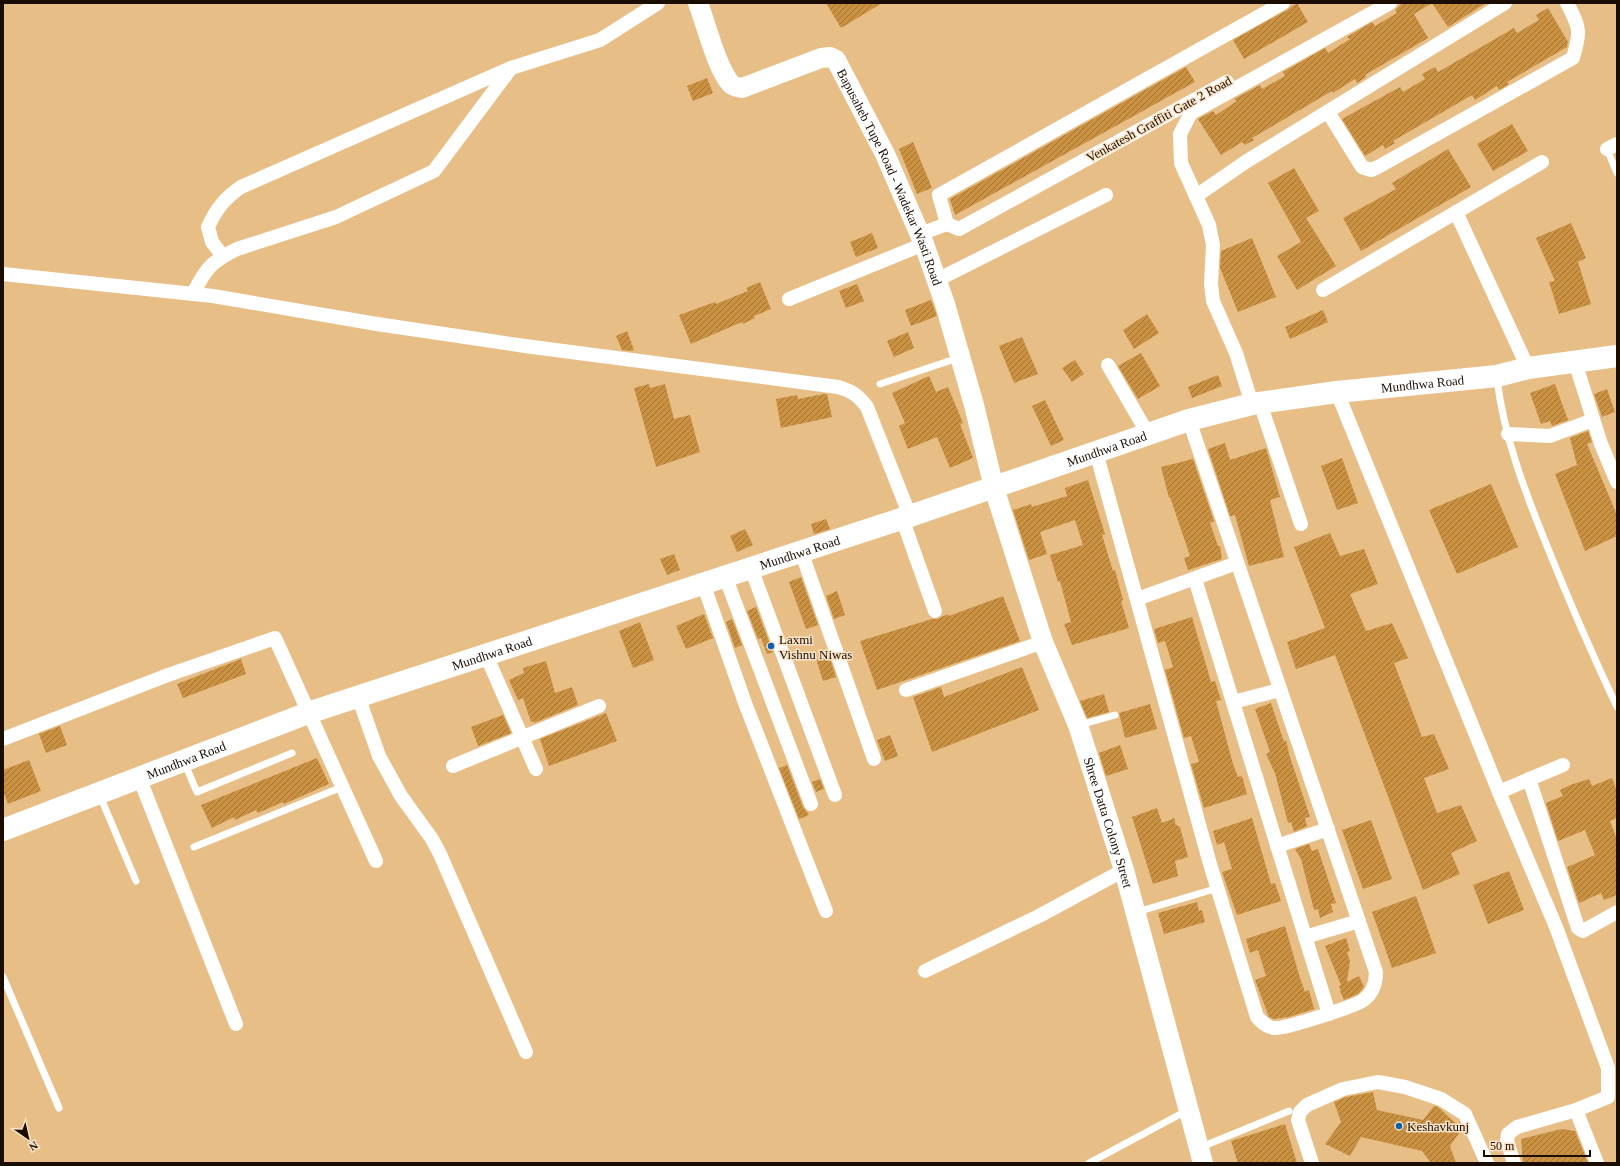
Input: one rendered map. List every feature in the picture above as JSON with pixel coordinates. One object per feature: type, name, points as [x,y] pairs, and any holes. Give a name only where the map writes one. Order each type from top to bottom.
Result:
[{"type":"main road","name":"Mundhwa Road","points":[[3,830],[308,713],[994,488],[1189,420],[1256,403],[1337,392],[1497,376],[1528,368],[1574,362],[1613,361]]},
{"type":"street","points":[[222,256],[212,242],[208,227],[215,212],[227,197],[241,187],[511,68],[600,40],[658,3]]},
{"type":"street","name":"Bapusaheb Tupe Road - Wadekar Wasti Road","points":[[698,3],[722,70],[731,84],[736,87],[742,88],[821,58],[830,57],[836,60],[885,154],[922,239],[960,357],[994,488]]},
{"type":"street","points":[[946,224],[939,195],[1283,3]]},
{"type":"street","name":"Venkatesh Graffiti Gate 2 Road","points":[[789,298],[922,239],[946,224],[959,229],[1371,3]]},
{"type":"street","points":[[1300,524],[1256,403],[1213,301],[1211,284],[1213,245],[1209,224],[1181,163],[1180,134],[1191,113],[1390,3]]},
{"type":"street","points":[[1196,196],[1247,161],[1505,3]]},
{"type":"street","points":[[1328,112],[1362,168],[1371,170],[1378,168],[1574,58],[1579,39],[1579,25],[1567,3]]},
{"type":"street","points":[[193,294],[205,271],[222,256],[237,249],[336,217],[434,171],[511,68]]},
{"type":"street","points":[[1323,290],[1542,162]]},
{"type":"street","points":[[936,280],[1106,195]]},
{"type":"street","points":[[1456,212],[1528,368]]},
{"type":"street","points":[[3,274],[193,294],[518,345],[838,387],[849,390],[859,396],[866,408],[906,517],[935,611]]},
{"type":"street","points":[[1574,362],[1593,420],[1617,482]]},
{"type":"street","points":[[1108,365],[1148,434]]},
{"type":"street","points":[[1337,392],[1499,792],[1556,927],[1608,1068],[1608,1097],[1576,1110],[1517,1127],[1508,1134],[1507,1142],[1514,1163]]},
{"type":"street","points":[[1096,452],[1218,888],[1257,1017],[1265,1025],[1275,1028],[1329,1014],[1362,1001],[1372,991],[1376,982],[1376,972],[1189,420]]},
{"type":"street","points":[[1508,434],[1550,436],[1593,420]]},
{"type":"street","name":"Shree Datta Colony Street","points":[[994,488],[1043,642],[1078,725],[1124,870],[1201,1155]]},
{"type":"street","points":[[801,551],[874,759]]},
{"type":"street","points":[[1137,598],[1238,563]]},
{"type":"street","points":[[751,568],[835,795]]},
{"type":"street","points":[[726,576],[811,804]]},
{"type":"street","points":[[1195,579],[1329,1014]]},
{"type":"street","points":[[703,583],[745,703],[826,911]]},
{"type":"street","points":[[3,739],[168,675],[275,638],[376,861]]},
{"type":"street","points":[[906,690],[1043,642]]},
{"type":"street","points":[[486,655],[536,770]]},
{"type":"street","points":[[1233,702],[1280,690]]},
{"type":"street","points":[[358,696],[379,756],[401,796],[432,839],[440,854],[526,1052]]},
{"type":"street","points":[[452,766],[599,706]]},
{"type":"street","points":[[1499,792],[1563,765]]},
{"type":"street","points":[[139,777],[236,1024]]},
{"type":"street","points":[[1529,779],[1578,928],[1583,931],[1589,929],[1617,912]]},
{"type":"street","points":[[1277,846],[1328,829]]},
{"type":"street","points":[[925,971],[1039,916],[1124,870]]},
{"type":"street","points":[[1306,937],[1359,921]]},
{"type":"street","points":[[1312,1163],[1298,1120],[1300,1112],[1307,1105],[1343,1089],[1378,1082],[1405,1087],[1441,1099],[1466,1114],[1487,1163]]},
{"type":"street","points":[[1576,1110],[1597,1163]]},
{"type":"lane","points":[[1612,147],[1617,173]]},
{"type":"lane","points":[[880,384],[960,357]]},
{"type":"lane","points":[[1497,376],[1501,405],[1523,487],[1574,615],[1617,707]]},
{"type":"lane","points":[[1078,725],[1115,715]]},
{"type":"lane","points":[[183,760],[197,792],[292,753]]},
{"type":"lane","points":[[194,847],[342,788]]},
{"type":"lane","points":[[99,792],[136,881]]},
{"type":"lane","points":[[1136,912],[1218,888]]},
{"type":"lane","points":[[3,977],[59,1108]]},
{"type":"lane","points":[[1089,1163],[1189,1109]]},
{"type":"lane","points":[[1201,1155],[1289,1111]]},
{"type":"building","points":[[826,3],[882,3],[841,28]]},
{"type":"building","points":[[1297,3],[1308,22],[1244,59],[1233,40]]},
{"type":"building","points":[[1402,3],[1432,3],[1414,14],[1428,38],[1365,75],[1366,77],[1357,83],[1355,79],[1333,93],[1332,91],[1252,138],[1254,140],[1245,145],[1242,142],[1221,155],[1198,119],[1213,111],[1216,115],[1237,101],[1234,99],[1260,85],[1262,89],[1285,76],[1283,72],[1325,48],[1328,53],[1350,39],[1347,37],[1372,22],[1375,26],[1397,13],[1395,10]]},
{"type":"building","points":[[1432,3],[1486,3],[1448,27]]},
{"type":"building","points":[[1548,8],[1568,42],[1567,47],[1507,82],[1509,84],[1499,90],[1497,86],[1475,100],[1472,95],[1393,141],[1395,143],[1385,149],[1383,145],[1365,156],[1342,119],[1400,87],[1403,92],[1425,79],[1422,74],[1435,67],[1438,72],[1514,28],[1517,33],[1539,20],[1536,15]]},
{"type":"building","points":[[1186,67],[1195,82],[955,215],[950,199]]},
{"type":"building","points":[[707,78],[713,93],[693,101],[687,86]]},
{"type":"building","points":[[1512,124],[1528,151],[1493,171],[1477,144]]},
{"type":"building","points":[[913,142],[932,188],[917,194],[899,149]]},
{"type":"building","points":[[1448,149],[1471,187],[1361,251],[1343,218],[1396,189],[1392,183]]},
{"type":"building","points":[[1294,168],[1319,211],[1306,218],[1336,266],[1297,290],[1277,256],[1301,242],[1268,183]]},
{"type":"building","points":[[1571,223],[1586,258],[1578,262],[1591,304],[1559,314],[1549,282],[1555,281],[1536,238]]},
{"type":"building","points":[[872,233],[878,248],[856,257],[850,242]]},
{"type":"building","points":[[1252,238],[1276,297],[1238,312],[1220,268],[1221,251]]},
{"type":"building","points":[[760,282],[771,309],[754,316],[755,318],[743,324],[742,322],[691,344],[679,315],[715,302],[716,304],[748,291],[746,288]]},
{"type":"building","points":[[857,284],[864,301],[846,308],[839,291]]},
{"type":"building","points":[[931,300],[937,316],[911,326],[905,310]]},
{"type":"building","points":[[1323,310],[1328,322],[1290,339],[1285,327]]},
{"type":"building","points":[[1147,314],[1159,333],[1134,349],[1123,330]]},
{"type":"building","points":[[627,331],[634,350],[631,351],[622,350],[616,336]]},
{"type":"building","points":[[908,332],[914,348],[894,357],[887,341]]},
{"type":"building","points":[[1022,337],[1038,374],[1014,383],[999,346]]},
{"type":"building","points":[[1141,353],[1160,386],[1138,399],[1118,366]]},
{"type":"building","points":[[1075,360],[1084,374],[1072,382],[1062,368]]},
{"type":"building","points":[[1218,375],[1222,386],[1192,398],[1188,387]]},
{"type":"building","points":[[929,376],[936,392],[948,387],[963,423],[960,424],[973,458],[950,468],[937,437],[908,449],[899,426],[905,423],[892,393]]},
{"type":"building","points":[[649,384],[650,388],[665,384],[674,419],[690,415],[700,452],[656,467],[634,388]]},
{"type":"building","points":[[1555,384],[1568,420],[1552,426],[1550,421],[1541,424],[1530,393]]},
{"type":"building","points":[[1607,389],[1615,412],[1602,417],[1594,394]]},
{"type":"building","points":[[827,394],[832,417],[781,428],[776,399],[797,395],[798,399]]},
{"type":"building","points":[[1045,400],[1064,440],[1051,446],[1032,406]]},
{"type":"building","points":[[1588,431],[1592,442],[1587,444],[1617,515],[1617,536],[1585,551],[1555,474],[1577,465],[1570,438]]},
{"type":"building","points":[[1225,443],[1230,460],[1266,448],[1280,497],[1270,500],[1284,557],[1249,566],[1235,515],[1230,516],[1208,449]]},
{"type":"building","points":[[1342,458],[1358,503],[1337,510],[1321,466]]},
{"type":"building","points":[[1193,459],[1214,521],[1210,523],[1218,546],[1220,546],[1222,559],[1188,570],[1184,558],[1190,556],[1170,497],[1169,498],[1161,467]]},
{"type":"building","points":[[1088,480],[1105,534],[1102,535],[1113,571],[1115,570],[1123,600],[1121,601],[1129,628],[1072,645],[1064,624],[1071,622],[1060,581],[1058,582],[1050,555],[1083,545],[1075,520],[1040,532],[1047,554],[1029,560],[1013,510],[1031,504],[1032,507],[1067,496],[1065,488]]},
{"type":"building","points":[[1491,484],[1518,547],[1457,574],[1429,510]]},
{"type":"building","points":[[826,519],[830,529],[814,534],[811,524]]},
{"type":"building","points":[[745,529],[753,545],[737,552],[730,536]]},
{"type":"building","points":[[1330,533],[1340,556],[1364,549],[1378,584],[1350,594],[1366,631],[1392,623],[1408,658],[1394,663],[1422,737],[1434,734],[1449,769],[1424,778],[1437,813],[1461,805],[1477,841],[1451,853],[1460,874],[1423,890],[1335,655],[1296,669],[1287,642],[1325,628],[1294,547]]},
{"type":"building","points":[[674,554],[680,570],[667,575],[660,559]]},
{"type":"building","points":[[801,577],[818,625],[806,629],[789,582]]},
{"type":"building","points":[[837,591],[845,615],[834,619],[826,596]]},
{"type":"building","points":[[1003,596],[1020,641],[877,690],[860,641],[932,619],[937,619],[948,614],[949,616]]},
{"type":"building","points":[[756,607],[773,652],[767,654],[761,638],[758,639],[747,611]]},
{"type":"building","points":[[704,614],[713,638],[686,649],[676,626]]},
{"type":"building","points":[[1192,617],[1211,682],[1215,681],[1221,700],[1216,701],[1233,764],[1238,777],[1242,776],[1247,794],[1204,808],[1191,764],[1199,762],[1191,736],[1184,738],[1165,670],[1173,667],[1165,641],[1158,643],[1154,629]]},
{"type":"building","points":[[732,619],[742,645],[735,648],[726,622]]},
{"type":"building","points":[[640,622],[654,660],[633,668],[619,631]]},
{"type":"building","points":[[829,655],[836,677],[823,681],[816,659]]},
{"type":"building","points":[[241,659],[246,674],[183,698],[177,684]]},
{"type":"building","points":[[546,661],[555,693],[572,687],[578,705],[534,723],[534,721],[531,722],[523,698],[518,700],[509,680],[524,673],[523,668]]},
{"type":"building","points":[[1022,667],[1039,710],[932,752],[913,697],[941,687],[944,697]]},
{"type":"building","points":[[1104,694],[1109,712],[1087,718],[1080,701]]},
{"type":"building","points":[[1271,703],[1284,742],[1286,740],[1289,754],[1310,817],[1305,818],[1307,826],[1294,832],[1291,822],[1288,823],[1275,773],[1266,754],[1270,752],[1255,709]]},
{"type":"building","points":[[1150,704],[1157,729],[1125,738],[1119,713]]},
{"type":"building","points":[[606,713],[617,741],[549,766],[540,739]]},
{"type":"building","points":[[503,715],[511,733],[478,746],[471,727]]},
{"type":"building","points":[[60,726],[67,745],[46,753],[39,734]]},
{"type":"building","points":[[890,735],[898,756],[885,761],[877,740]]},
{"type":"building","points":[[1120,745],[1128,769],[1106,776],[1099,753]]},
{"type":"building","points":[[317,758],[329,784],[284,804],[283,802],[258,813],[256,810],[235,820],[234,817],[212,828],[201,805]]},
{"type":"building","points":[[29,760],[41,791],[8,804],[3,791],[3,770]]},
{"type":"building","points":[[787,765],[803,807],[809,815],[799,819],[779,768]]},
{"type":"building","points":[[1612,778],[1617,791],[1617,818],[1610,821],[1617,839],[1617,895],[1604,900],[1601,893],[1579,903],[1567,867],[1595,855],[1585,830],[1558,841],[1546,803],[1563,796],[1560,790],[1570,785],[1589,779],[1592,786]]},
{"type":"building","points":[[820,779],[824,789],[816,792],[812,782]]},
{"type":"building","points":[[1157,808],[1162,823],[1175,818],[1175,824],[1180,827],[1188,857],[1175,861],[1178,876],[1153,884],[1132,817]]},
{"type":"building","points":[[1252,818],[1271,884],[1275,883],[1281,901],[1237,915],[1222,872],[1232,869],[1224,842],[1217,845],[1213,831]]},
{"type":"building","points":[[1371,820],[1392,879],[1363,889],[1342,830]]},
{"type":"building","points":[[1309,844],[1312,851],[1318,849],[1336,903],[1331,904],[1333,912],[1320,918],[1318,909],[1314,910],[1301,859],[1295,849]]},
{"type":"building","points":[[1509,871],[1524,910],[1488,924],[1473,885]]},
{"type":"building","points":[[1416,896],[1436,953],[1392,968],[1372,912]]},
{"type":"building","points":[[1197,902],[1199,911],[1202,910],[1205,922],[1164,934],[1158,913]]},
{"type":"building","points":[[1285,926],[1300,978],[1305,992],[1309,990],[1314,1009],[1289,1017],[1274,1019],[1269,1017],[1255,980],[1266,976],[1258,950],[1250,953],[1246,939]]},
{"type":"building","points":[[1346,938],[1350,951],[1347,952],[1350,961],[1347,982],[1359,976],[1364,987],[1358,994],[1344,1000],[1339,986],[1341,985],[1325,946]]},
{"type":"building","name":"Keshavkunj","points":[[1373,1092],[1377,1110],[1423,1120],[1434,1106],[1438,1107],[1462,1129],[1450,1146],[1456,1163],[1431,1163],[1422,1151],[1361,1137],[1350,1156],[1325,1144],[1341,1122],[1334,1102],[1346,1097]]},
{"type":"building","points":[[1285,1124],[1297,1163],[1238,1163],[1231,1141]]},
{"type":"building","points":[[1562,1129],[1575,1131],[1588,1163],[1523,1163],[1521,1139]]},
{"type":"place","name":"Laxmi Vishnu Niwas","points":[[771,646]]},
{"type":"place","name":"Keshavkunj","points":[[1399,1126]]}]
